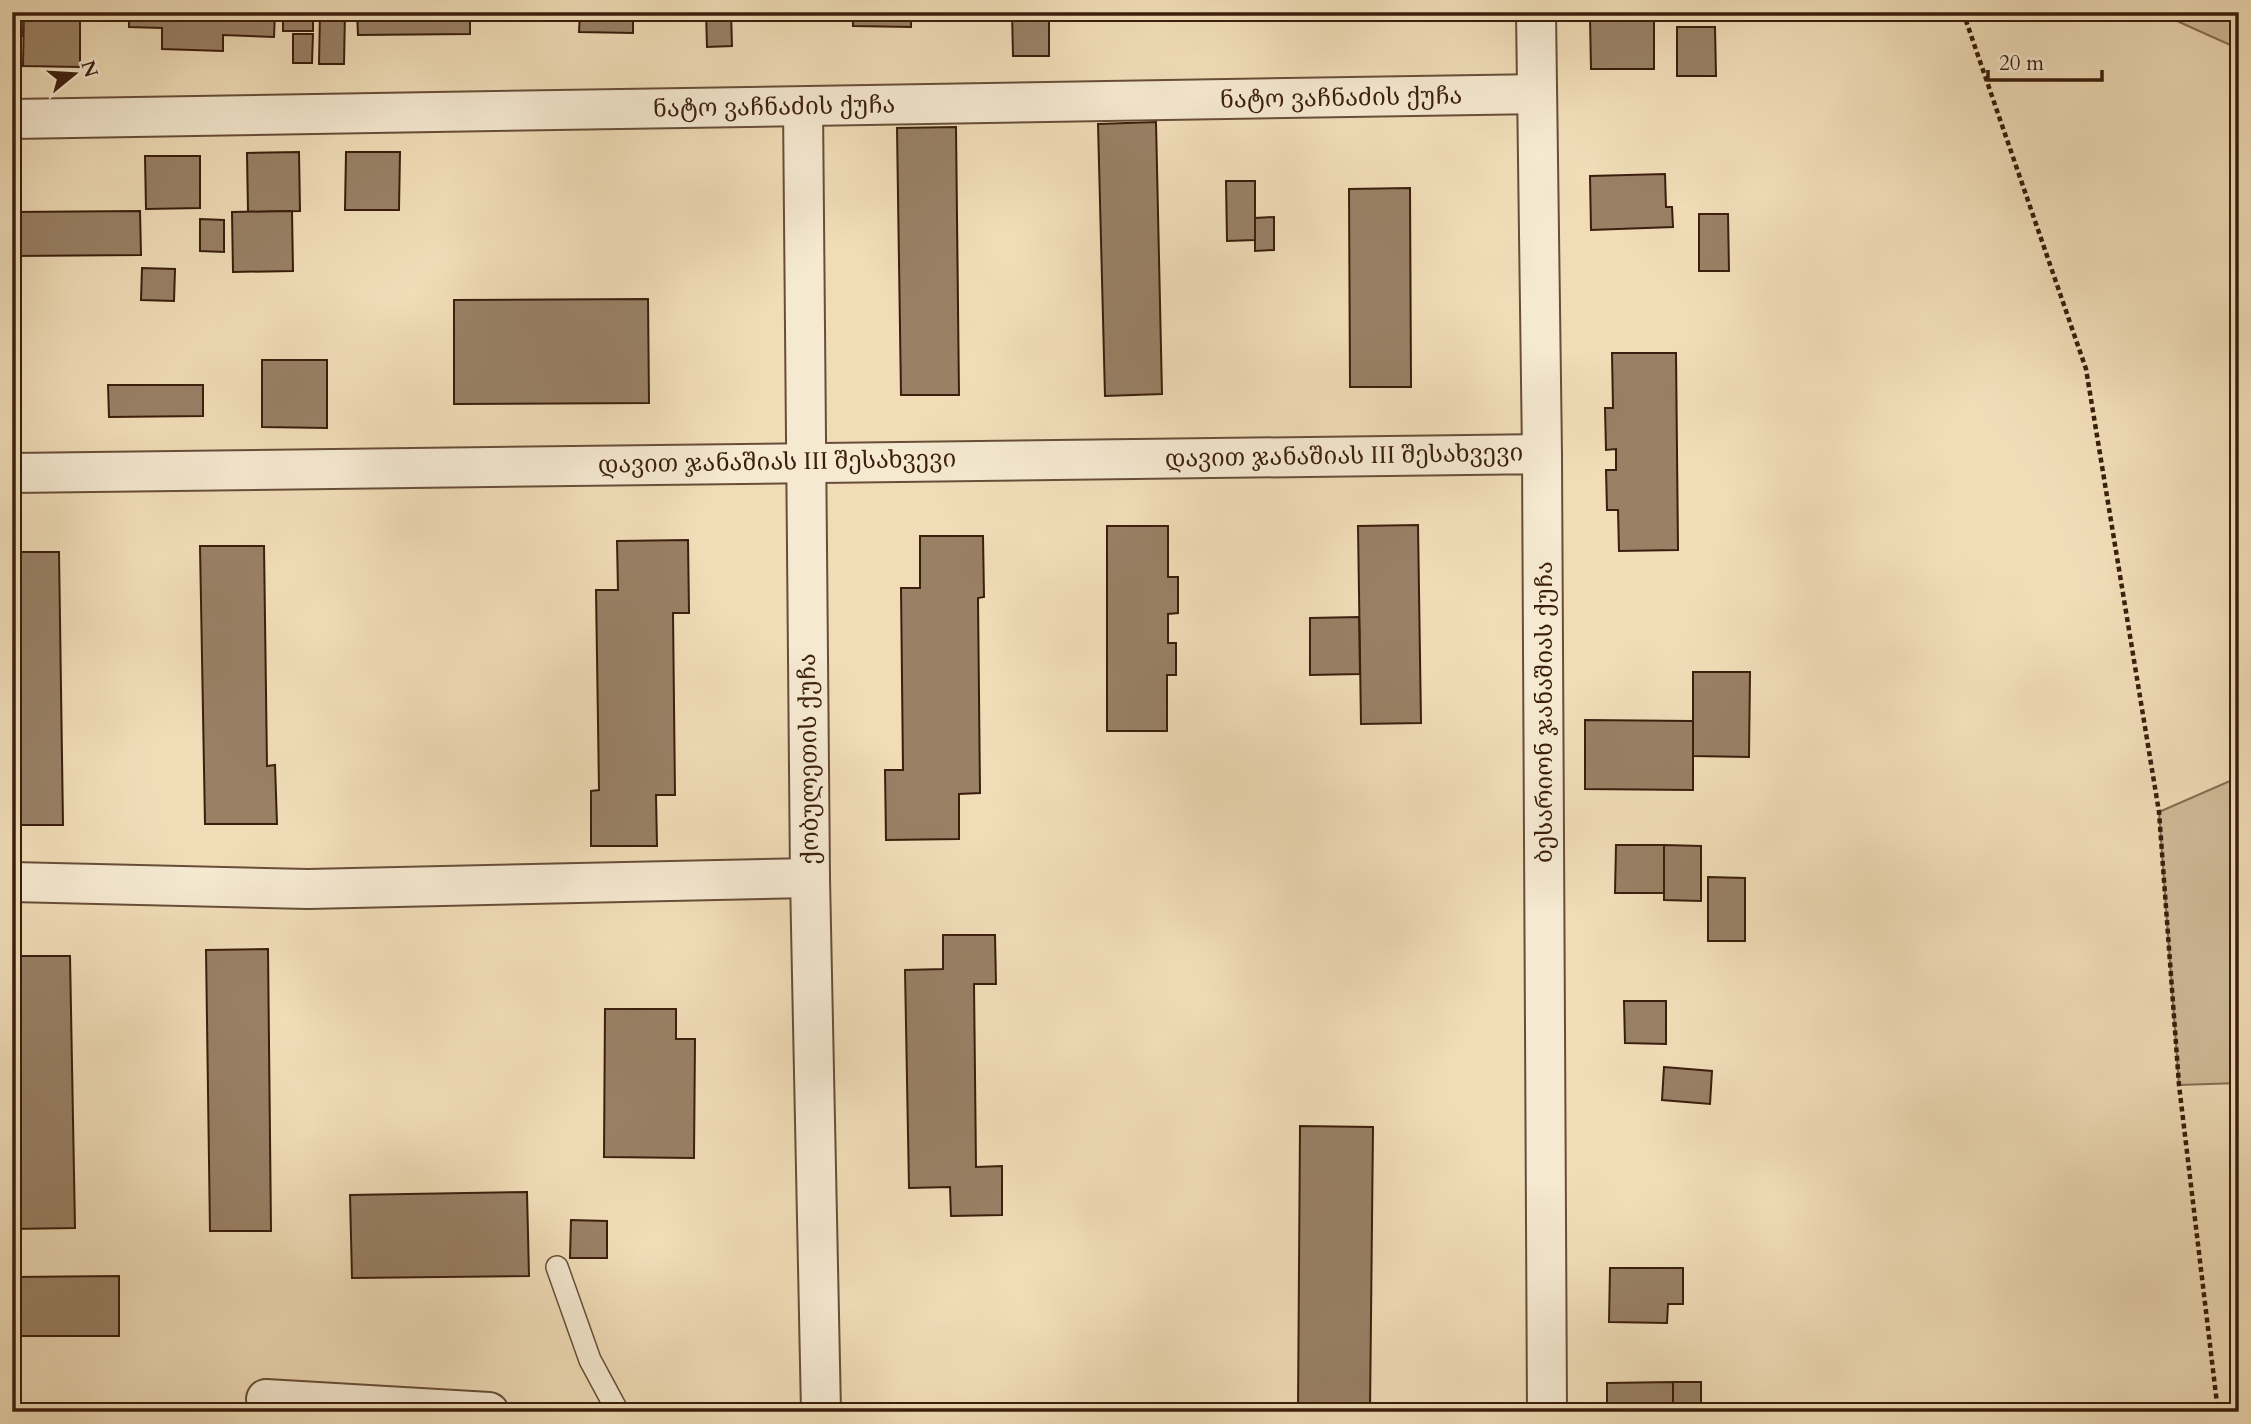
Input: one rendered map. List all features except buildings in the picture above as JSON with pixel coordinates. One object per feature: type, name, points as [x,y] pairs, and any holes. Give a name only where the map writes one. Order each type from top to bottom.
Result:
[{"type":"street","name":"ბესარიონ ჯანაშიას ქუჩა","points":[[1536,12],[1542,454],[1547,1412]]},
{"type":"street","name":"ნატო ვაჩნაძის ქუჩა","points":[[12,118],[1536,94]]},
{"type":"street","name":"ქობულეთის ქუჩა","points":[[803,107],[810,878],[821,1412]]},
{"type":"street","name":"დავით ჯანაშიას III შესახვევი","points":[[12,472],[1542,454]]},
{"type":"street","points":[[12,882],[308,889],[810,878]]},
{"type":"street","points":[[267,1399],[489,1412]]},
{"type":"lane","points":[[557,1267],[590,1360],[618,1412]]},
{"type":"path","points":[[1963,12],[2086,369],[2159,812],[2179,1085],[2218,1412]]},
{"type":"shaded area","points":[[2157,12],[2239,12],[2239,49]]},
{"type":"shaded area","points":[[2239,777],[2239,958],[2236,959],[2239,964],[2239,1083],[2179,1085],[2159,812]]}]
